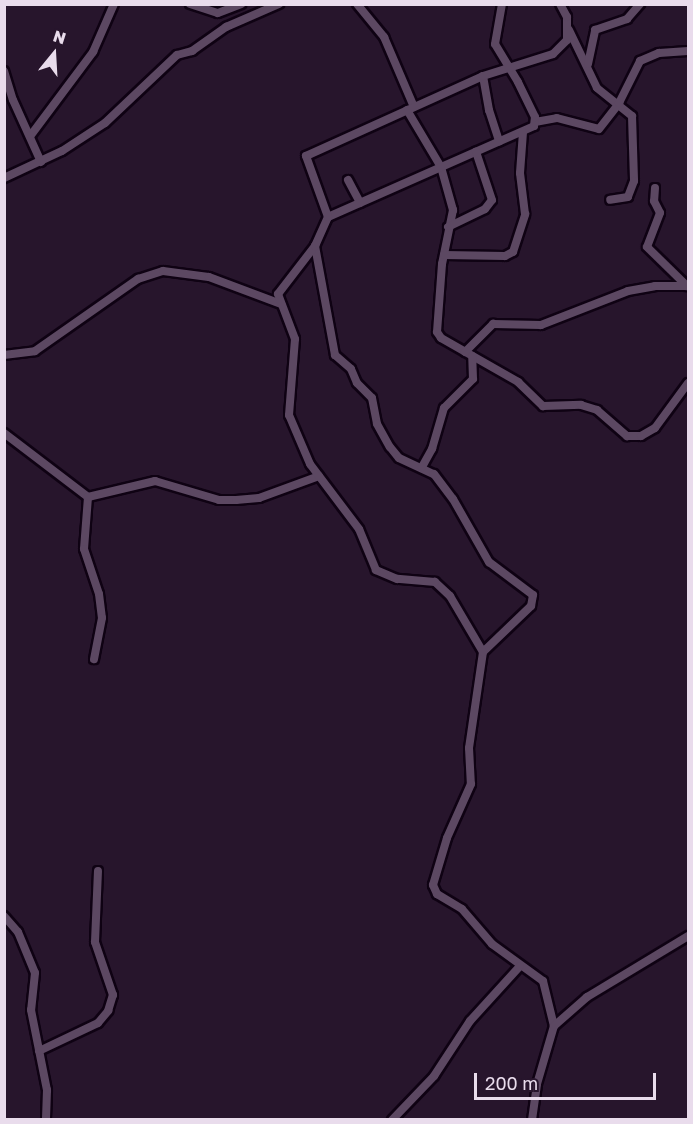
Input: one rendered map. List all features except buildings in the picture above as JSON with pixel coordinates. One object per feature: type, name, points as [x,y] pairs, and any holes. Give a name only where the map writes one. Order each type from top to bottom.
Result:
[{"type":"street","points":[[31,135],[93,52],[114,4]]},
{"type":"street","points":[[190,4],[218,13],[241,4]]},
{"type":"street","points":[[4,178],[40,162],[125,107],[173,58],[192,51],[226,27],[279,4]]},
{"type":"street","points":[[357,4],[384,37],[411,109],[441,167],[453,210],[444,255],[437,332],[441,338],[518,382],[543,406],[581,405],[597,410],[618,432],[632,437],[655,428],[688,383]]},
{"type":"street","points":[[502,4],[495,44],[511,67],[535,122]]},
{"type":"street","points":[[328,217],[306,156],[483,76],[560,50],[567,42],[568,29],[567,17],[560,4]]},
{"type":"street","points":[[588,66],[595,30],[627,19],[640,4]]},
{"type":"street","points":[[568,29],[597,88],[619,103],[632,116],[635,175],[628,197],[610,200]]},
{"type":"street","points":[[483,652],[450,596],[435,582],[397,579],[376,570],[359,529],[319,476],[301,447],[290,415],[295,339],[281,304],[279,290],[315,246],[328,217],[531,129],[535,122],[557,118],[599,129],[619,103],[640,60],[659,53],[688,51]]},
{"type":"street","points":[[4,71],[13,100],[31,135],[40,162]]},
{"type":"street","points":[[483,76],[489,110],[500,141]]},
{"type":"street","points":[[444,255],[506,256],[513,252],[525,213],[520,173],[524,132]]},
{"type":"street","points":[[448,227],[485,209],[492,200],[476,152]]},
{"type":"street","points":[[348,180],[360,203]]},
{"type":"street","points":[[656,188],[654,201],[660,213],[647,247],[688,286]]},
{"type":"street","points":[[315,246],[335,356],[351,369],[357,383],[372,398],[379,429],[394,454],[434,474],[453,499],[489,562],[533,594],[531,606],[483,652],[469,748],[471,784],[447,838],[433,885],[437,894],[462,909],[492,944],[543,981],[554,1026],[537,1084],[532,1119]]},
{"type":"street","points":[[4,355],[35,351],[138,279],[163,272],[209,277],[281,304]]},
{"type":"street","points":[[422,467],[432,449],[444,408],[473,379],[469,354],[493,324],[542,325],[628,291],[655,286],[688,286]]},
{"type":"street","points":[[4,433],[88,496],[155,481],[219,500],[236,500],[259,498],[319,476]]},
{"type":"street","points":[[88,496],[84,549],[99,594],[102,618],[94,659]]},
{"type":"street","points":[[39,1051],[98,1023],[108,1011],[113,995],[95,942],[98,871]]},
{"type":"street","points":[[4,915],[18,932],[34,973],[31,1010],[47,1090],[46,1119]]},
{"type":"street","points":[[554,1026],[587,997],[688,936]]},
{"type":"street","points":[[392,1119],[434,1076],[470,1020],[520,966]]}]
